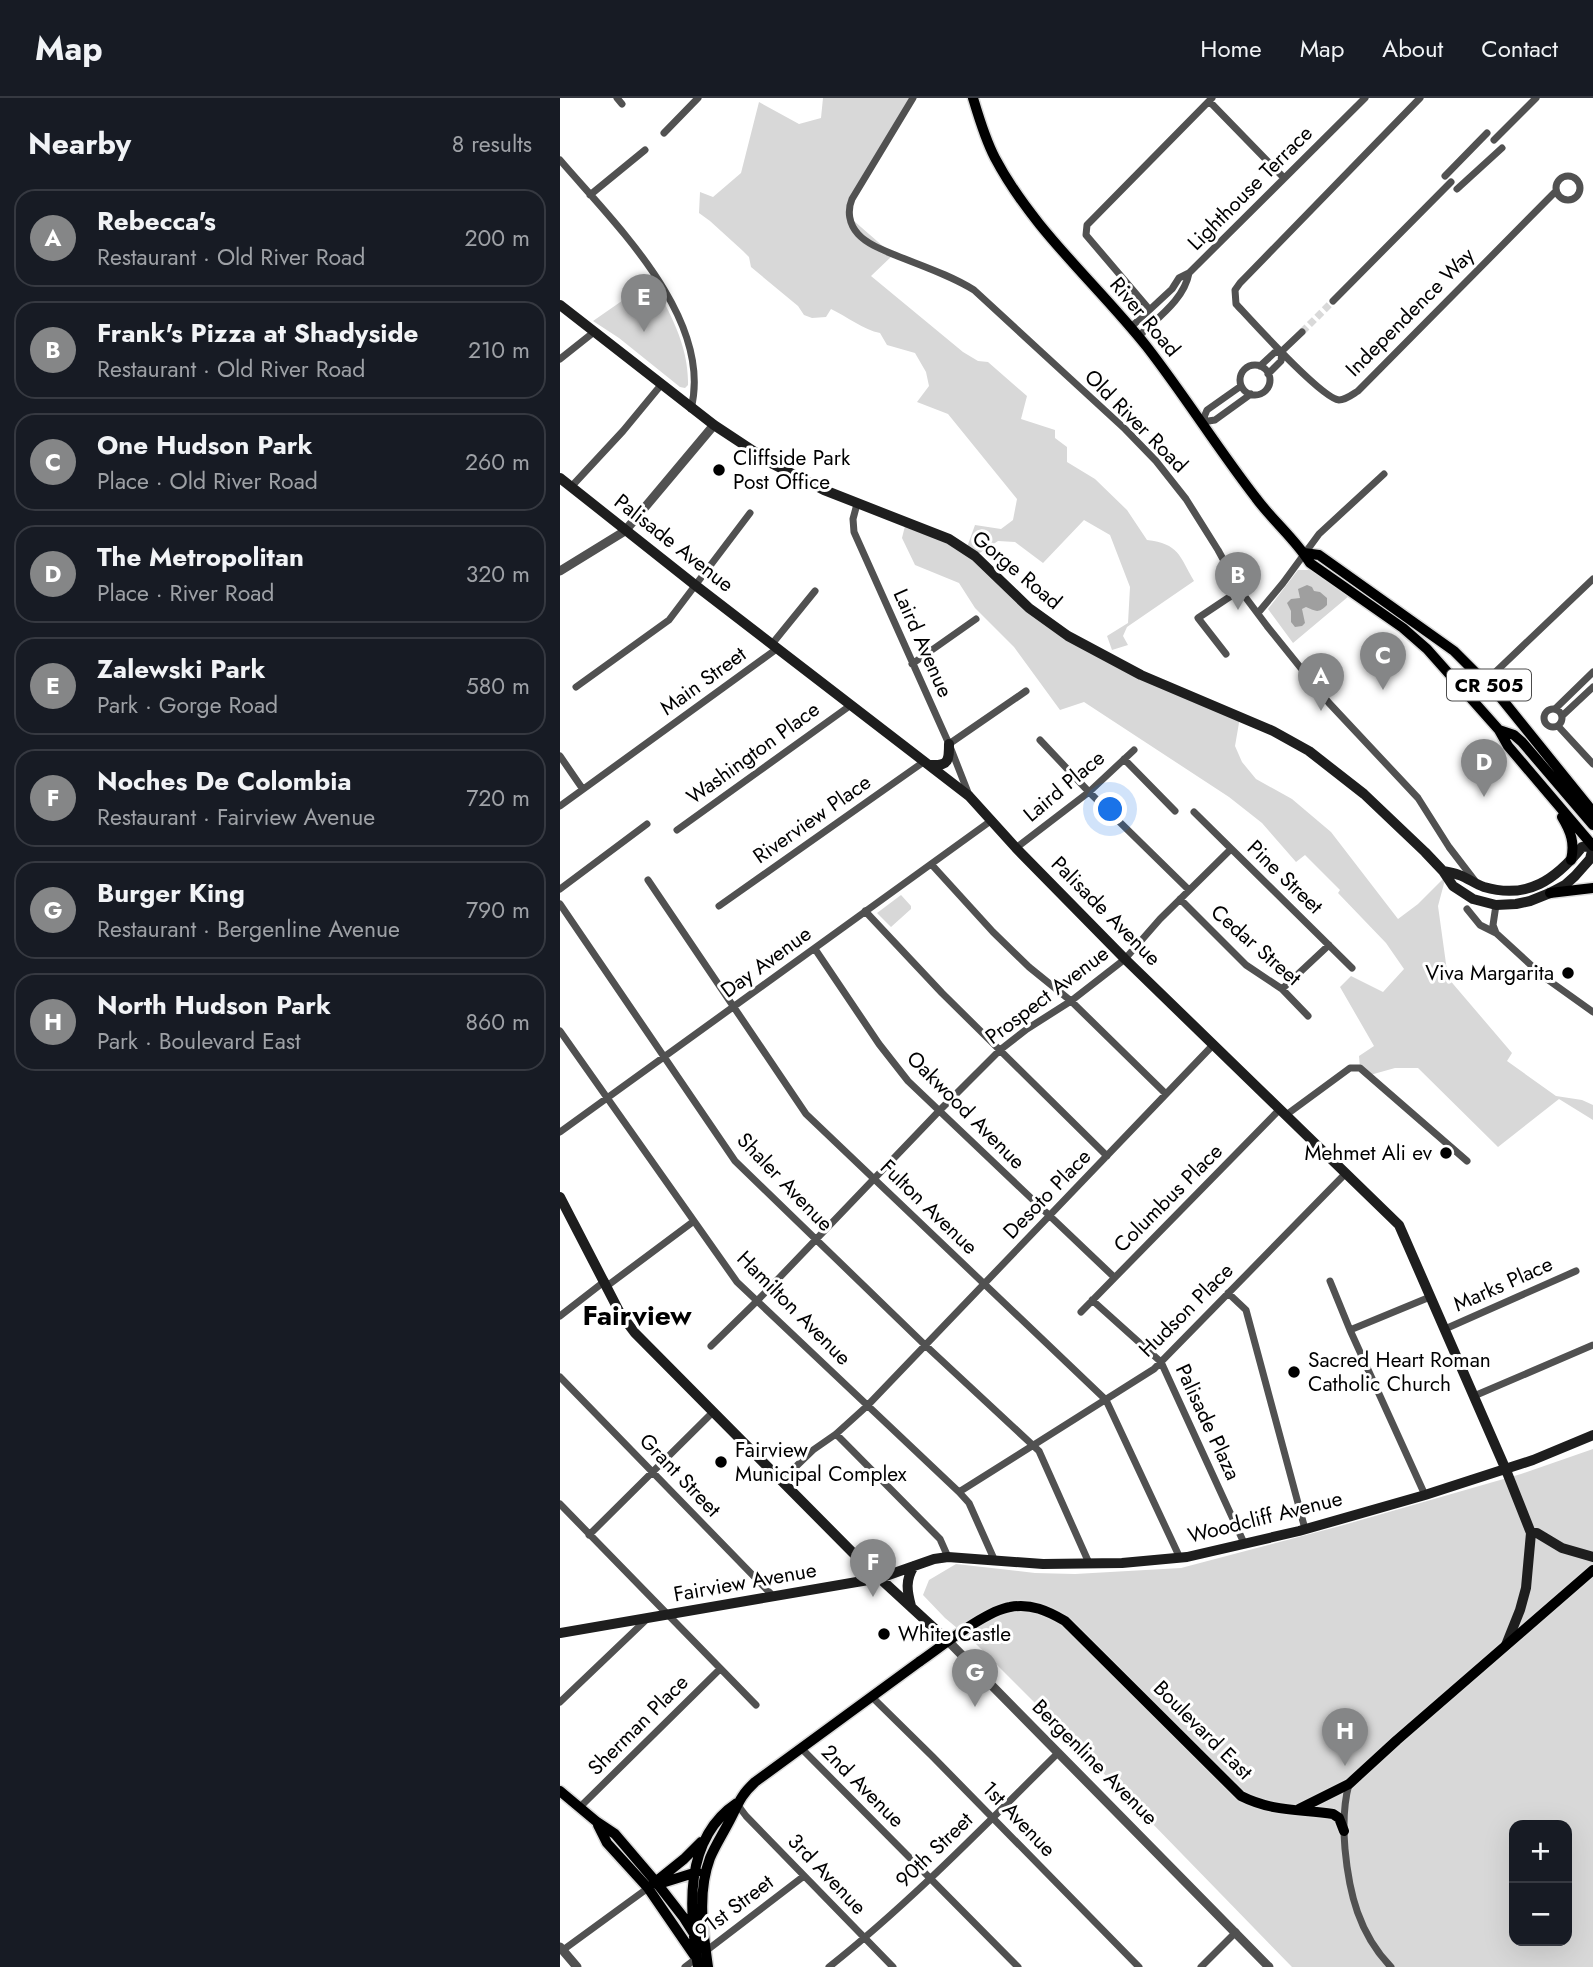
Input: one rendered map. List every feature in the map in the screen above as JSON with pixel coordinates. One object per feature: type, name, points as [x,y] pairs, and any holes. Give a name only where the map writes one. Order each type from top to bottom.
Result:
[{"type":"main road","name":"River Road","points":[[972,98],[993,155],[1007,179],[1052,240],[1134,332],[1272,519],[1310,563],[1403,628],[1427,649],[1499,730],[1508,746],[1593,847]]},
{"type":"main road","name":"Gorge Road","points":[[560,305],[713,425],[774,464],[857,504],[934,533],[962,548],[975,556],[1029,608],[1068,636],[1152,679],[1276,733],[1308,751],[1364,794],[1444,871],[1453,886],[1473,899],[1496,905],[1530,901],[1550,894],[1575,876],[1590,859],[1593,847],[1582,847],[1557,875],[1529,887],[1499,891],[1444,871]]},
{"type":"main road","name":"Palisade Avenue","points":[[560,478],[969,796],[1016,848],[1125,958],[1399,1224],[1531,1533]]},
{"type":"main road","name":"River Road","points":[[1304,553],[1319,555],[1454,650],[1486,681],[1593,812]]},
{"type":"main road","points":[[1499,730],[1514,735],[1522,742],[1593,825]]},
{"type":"main road","points":[[927,763],[945,764],[949,757],[949,744]]},
{"type":"main road","points":[[1568,780],[1593,796]]},
{"type":"main road","points":[[1551,796],[1570,830],[1573,841],[1572,860]]},
{"type":"main road","points":[[1550,894],[1593,888]]},
{"type":"main road","name":"Bergenline Avenue","points":[[561,1202],[620,1313],[635,1333],[861,1561],[948,1641]]},
{"type":"main road","name":"Woodcliff Avenue","points":[[934,1559],[948,1557],[1042,1563],[1122,1563],[1180,1558],[1305,1529],[1425,1495],[1506,1470],[1593,1435]]},
{"type":"main road","points":[[1506,1645],[1526,1588],[1531,1533],[1537,1533],[1562,1548],[1593,1557]]},
{"type":"main road","name":"Fairview Avenue","points":[[560,1633],[880,1578],[934,1559]]},
{"type":"main road","points":[[911,1607],[907,1583],[914,1566]]},
{"type":"main road","points":[[1296,1810],[1349,1784],[1593,1570]]},
{"type":"main road","name":"Boulevard East","points":[[704,1840],[725,1811],[737,1803],[755,1782],[948,1641],[995,1612],[1009,1607],[1034,1606],[1051,1612],[1065,1622],[1241,1796],[1259,1805],[1282,1810],[1334,1814],[1339,1818],[1344,1831]]},
{"type":"main road","points":[[560,1791],[615,1834],[708,1967]]},
{"type":"main road","points":[[700,1959],[702,1889],[706,1870],[737,1803]]},
{"type":"main road","points":[[652,1885],[704,1840]]},
{"type":"main road","points":[[700,1959],[693,1933],[691,1903],[694,1873],[704,1840]]},
{"type":"main road","points":[[652,1885],[706,1870]]},
{"type":"main road","points":[[652,1885],[684,1918],[693,1933]]},
{"type":"street","points":[[664,133],[698,98]]},
{"type":"street","name":"Old River Road","points":[[913,98],[849,205],[853,228],[863,239],[884,250],[974,290],[1156,461],[1186,499],[1219,550],[1240,590],[1331,705],[1418,798],[1449,847],[1478,885]]},
{"type":"street","name":"Lighthouse Terrace","points":[[1134,332],[1149,309],[1172,289],[1179,278],[1189,273],[1364,98]]},
{"type":"street","name":"Independence Way","points":[[1420,98],[1235,290],[1236,304],[1328,395],[1339,400],[1358,391],[1556,191]]},
{"type":"street","points":[[1494,140],[1536,98]]},
{"type":"street","points":[[1149,309],[1086,235],[1087,225],[1210,99],[1284,178]]},
{"type":"street","points":[[1333,301],[1448,179],[1487,133]]},
{"type":"street","points":[[1457,189],[1502,148]]},
{"type":"street","points":[[590,195],[645,150]]},
{"type":"street","points":[[560,160],[656,274],[681,323],[690,349],[694,382],[691,408]]},
{"type":"street","name":"Lighthouse Terrace","points":[[1134,332],[1178,297],[1187,284],[1189,273]]},
{"type":"street","points":[[560,359],[594,332]]},
{"type":"street","points":[[1260,366],[1274,353],[1282,351],[1302,332]]},
{"type":"street","points":[[1268,374],[1282,361],[1282,351]]},
{"type":"street","points":[[1202,422],[1215,420],[1251,394],[1266,390],[1270,382],[1268,374],[1260,366],[1246,368],[1240,376],[1241,386],[1251,394]]},
{"type":"street","points":[[571,487],[661,385]]},
{"type":"street","points":[[1202,422],[1208,410],[1241,386]]},
{"type":"street","points":[[560,571],[625,531],[713,425]]},
{"type":"street","points":[[1258,613],[1319,534],[1384,474]]},
{"type":"street","name":"Laird Avenue","points":[[857,504],[853,519],[854,532],[949,744],[969,796]]},
{"type":"street","points":[[576,687],[666,623],[750,513]]},
{"type":"street","points":[[1486,681],[1593,579]]},
{"type":"street","points":[[1226,654],[1198,618],[1240,590]]},
{"type":"street","name":"Main Street","points":[[560,806],[775,646],[816,591]]},
{"type":"street","points":[[912,664],[976,620]]},
{"type":"street","points":[[1593,672],[1555,709],[1545,713],[1544,720],[1551,727],[1558,726],[1562,716],[1593,687]]},
{"type":"street","points":[[949,744],[1026,691]]},
{"type":"street","name":"Washington Place","points":[[677,830],[850,705]]},
{"type":"street","points":[[1555,709],[1562,716]]},
{"type":"street","points":[[1558,726],[1593,764]]},
{"type":"street","name":"Cedar Street","points":[[1040,740],[1189,890]]},
{"type":"street","name":"Laird Place","points":[[1016,848],[1089,792],[1134,750]]},
{"type":"street","points":[[560,756],[582,788]]},
{"type":"street","points":[[1124,759],[1175,811]]},
{"type":"street","name":"Riverview Place","points":[[719,906],[927,763]]},
{"type":"street","name":"Pine Street","points":[[1194,812],[1352,968]]},
{"type":"street","name":"Day Avenue","points":[[560,1132],[992,820]]},
{"type":"street","points":[[560,889],[647,824]]},
{"type":"street","name":"Prospect Avenue","points":[[711,1346],[1000,1050],[1071,1001],[1125,958],[1231,849]]},
{"type":"street","points":[[932,864],[993,932],[1029,967],[1071,1001],[1166,1094]]},
{"type":"street","name":"Fulton Avenue","points":[[648,880],[806,1114],[1106,1400],[1180,1558]]},
{"type":"street","name":"Cedar Street","points":[[1180,899],[1246,965],[1282,989],[1308,1016]]},
{"type":"street","name":"Shaler Avenue","points":[[560,904],[735,1161],[1039,1451],[1089,1563]]},
{"type":"street","points":[[1496,905],[1493,925],[1496,933]]},
{"type":"street","points":[[1467,909],[1480,925],[1496,933],[1544,977],[1593,1012]]},
{"type":"street","points":[[865,911],[942,993],[1107,1156]]},
{"type":"street","points":[[1282,989],[1329,945]]},
{"type":"street","name":"Oakwood Avenue","points":[[815,949],[894,1065],[908,1081],[1114,1277]]},
{"type":"street","name":"Hamilton Avenue","points":[[560,1031],[737,1282],[959,1492],[969,1503],[994,1559]]},
{"type":"street","name":"Desoto Place","points":[[782,1480],[813,1450],[836,1434],[867,1406],[1214,1044]]},
{"type":"street","name":"Columbus Place","points":[[1081,1311],[1283,1112],[1355,1067],[1364,1070],[1467,1161]]},
{"type":"street","name":"Hudson Place","points":[[959,1492],[1154,1369],[1346,1173]]},
{"type":"street","points":[[560,1316],[695,1221]]},
{"type":"street","name":"Marks Place","points":[[1445,1329],[1576,1271]]},
{"type":"street","points":[[1330,1281],[1425,1495]]},
{"type":"street","points":[[1228,1293],[1246,1310],[1305,1529]]},
{"type":"street","points":[[1350,1330],[1430,1297]]},
{"type":"street","name":"Palisade Plaza","points":[[1092,1300],[1161,1362],[1244,1543]]},
{"type":"street","points":[[1474,1396],[1593,1345]]},
{"type":"street","name":"Grant Street","points":[[560,1377],[774,1597]]},
{"type":"street","points":[[589,1535],[713,1412]]},
{"type":"street","points":[[836,1434],[940,1539],[948,1557]]},
{"type":"street","points":[[560,1504],[756,1705]]},
{"type":"street","points":[[560,1702],[648,1618]]},
{"type":"street","name":"Bergenline Avenue","points":[[948,1641],[1269,1967]]},
{"type":"street","name":"Sherman Place","points":[[580,1807],[720,1668]]},
{"type":"street","name":"1st Avenue","points":[[872,1697],[1139,1967]]},
{"type":"street","name":"2nd Avenue","points":[[801,1748],[1018,1967]]},
{"type":"street","name":"90th Street","points":[[829,1967],[930,1879],[1058,1753]]},
{"type":"street","points":[[1349,1784],[1344,1803],[1347,1876],[1355,1909],[1368,1937],[1391,1967]]},
{"type":"street","name":"3rd Avenue","points":[[737,1803],[893,1967]]},
{"type":"street","name":"91st Street","points":[[685,1967],[700,1959],[804,1876]]},
{"type":"street","points":[[577,1967],[561,1948],[652,1885]]},
{"type":"street","points":[[1201,1967],[1236,1932]]},
{"type":"shaded area","points":[[823,98],[911,98],[846,214],[893,255],[871,276],[963,352],[978,361],[988,362],[1027,396],[1021,419],[1055,430],[1055,438],[1067,447],[1067,462],[1095,479],[1127,510],[1147,540],[1166,544],[1177,552],[1194,581],[1127,627],[1123,636],[1128,645],[1112,650],[1107,636],[1128,623],[1130,587],[1110,535],[1084,520],[1043,563],[1015,542],[998,541],[975,556],[1068,636],[1240,717],[1235,746],[1242,762],[1256,779],[1292,799],[1331,832],[1398,919],[1418,904],[1446,876],[1438,906],[1448,978],[1512,1053],[1507,1061],[1556,1096],[1582,1100],[1593,1105],[1593,1120],[1559,1099],[1498,1147],[1418,1068],[1395,1068],[1370,1075],[1360,1068],[1359,1056],[1374,1046],[1340,987],[1351,976],[1383,992],[1404,969],[1386,943],[1338,893],[1340,890],[1305,855],[1296,862],[1262,823],[1229,797],[1084,702],[1060,710],[1014,647],[975,608],[959,583],[915,565],[902,538],[906,522],[966,550],[975,525],[1001,529],[1013,520],[1017,499],[948,414],[917,402],[929,386],[926,372],[915,353],[887,345],[880,333],[831,309],[826,317],[812,318],[804,315],[798,306],[751,267],[749,257],[743,251],[699,213],[700,192],[713,197],[741,173],[759,102],[799,124],[821,118]]},
{"type":"shaded area","points":[[652,280],[672,317],[682,343],[688,385],[685,388],[680,387],[619,338],[593,321]]},
{"type":"shaded area","points":[[1298,570],[1311,570],[1349,596],[1293,643],[1268,609]]},
{"type":"shaded area","points":[[1307,585],[1327,598],[1327,605],[1319,611],[1306,607],[1302,609],[1305,623],[1295,627],[1291,622],[1291,611],[1287,603],[1291,599],[1300,598],[1298,589]]},
{"type":"shaded area","points":[[901,895],[911,909],[891,927],[877,913]]},
{"type":"shaded area","points":[[1593,1449],[1593,1967],[1292,1967],[1039,1707],[923,1595],[929,1580],[956,1564],[1035,1573],[1075,1574],[1181,1568],[1521,1474]]},
{"type":"tunnel","points":[[1302,332],[1333,301]]},
{"type":"place","name":"Zalewski Park","points":[[644,332]]},
{"type":"place","name":"Cliffside Park Post Office","points":[[719,470]]},
{"type":"place","name":"Frank's Pizza at Shadyside","points":[[1238,610]]},
{"type":"place","name":"One Hudson Park","points":[[1383,690]]},
{"type":"place","name":"Rebecca's","points":[[1321,711]]},
{"type":"place","name":"The Metropolitan","points":[[1484,797]]},
{"type":"place","name":"Viva Margarita","points":[[1568,973]]},
{"type":"place","name":"Mehmet Ali ev","points":[[1446,1153]]},
{"type":"place","name":"Sacred Heart Roman Catholic Church","points":[[1294,1372]]},
{"type":"place","name":"Fairview Municipal Complex","points":[[721,1462]]},
{"type":"place","name":"Noches De Colombia","points":[[873,1597]]},
{"type":"place","name":"White Castle","points":[[884,1634]]},
{"type":"place","name":"Burger King","points":[[975,1707]]},
{"type":"place","name":"North Hudson Park","points":[[1345,1766]]},
{"type":"district","name":"Fairview","points":[[637,1315]]}]
